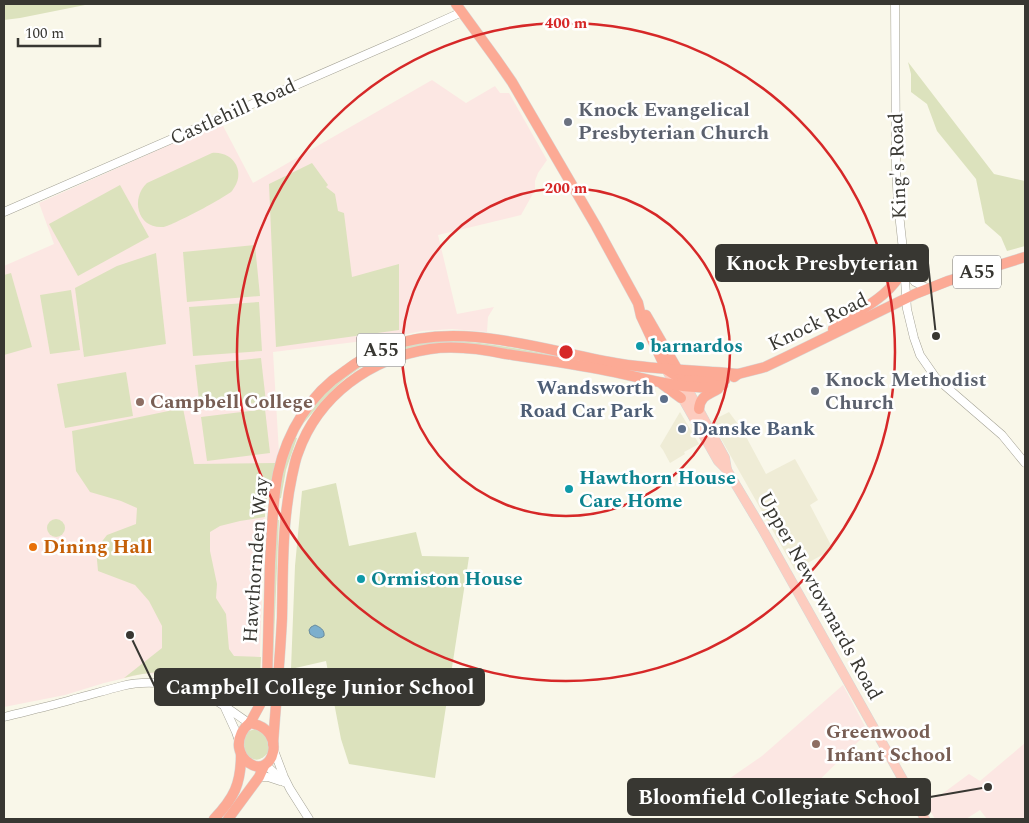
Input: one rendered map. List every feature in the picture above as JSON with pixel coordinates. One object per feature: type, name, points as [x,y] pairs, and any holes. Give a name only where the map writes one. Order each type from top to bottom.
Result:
[{"type":"highway","name":"Upper Newtownards Road","points":[[459,8],[512,82],[648,318],[676,377]]},
{"type":"highway","name":"Knock Road","points":[[676,377],[694,370],[730,380],[826,338],[906,298],[1025,257]]},
{"type":"highway","points":[[826,338],[833,329],[890,289],[900,278],[904,268]]},
{"type":"highway","points":[[641,307],[648,311],[675,355],[694,370]]},
{"type":"highway","name":"Upper Newtownards Road","points":[[641,307],[641,316],[656,349],[676,377]]},
{"type":"highway","name":"Hawthornden Way","points":[[249,723],[263,699],[267,684],[272,518],[278,472],[299,421],[316,397],[334,378],[364,358],[389,346],[422,338],[448,336],[491,339],[578,355],[676,377]]},
{"type":"highway","name":"Hawthornden Way","points":[[273,746],[288,498],[297,454],[311,424],[331,398],[359,374],[378,364],[397,356],[439,348],[491,351],[607,370],[656,381],[676,377]]},
{"type":"highway","points":[[578,355],[586,354],[645,363],[656,355],[656,349]]},
{"type":"highway","points":[[676,377],[698,380],[730,380]]},
{"type":"highway","points":[[699,409],[699,403],[704,396],[730,380]]},
{"type":"highway","points":[[656,381],[682,398]]},
{"type":"highway","points":[[249,723],[258,724],[266,729],[272,737],[273,746]]},
{"type":"highway","name":"A55","points":[[239,741],[242,732],[249,723]]},
{"type":"highway","points":[[214,819],[234,793],[239,777],[241,755],[239,741]]},
{"type":"highway","name":"A55","points":[[228,819],[259,778],[270,760],[273,746]]},
{"type":"highway","points":[[241,755],[253,766],[265,766]]},
{"type":"main road","name":"Upper Newtownards Road","points":[[676,377],[682,398],[703,437],[718,461],[727,470],[790,577],[925,819]]},
{"type":"main road","name":"Upper Newtownards Road","points":[[676,377],[699,409],[725,458],[727,470]]},
{"type":"main road","points":[[676,377],[700,423],[703,437]]},
{"type":"street","name":"King's Road","points":[[896,4],[896,167],[908,317],[920,355],[930,371],[944,386],[1002,434],[1025,463]]},
{"type":"street","name":"Castlehill Road","points":[[4,212],[411,36],[459,8]]},
{"type":"street","points":[[904,268],[914,282],[929,289]]},
{"type":"street","points":[[4,717],[139,683],[170,684],[185,687],[208,696],[249,723]]},
{"type":"street","points":[[224,707],[239,741]]},
{"type":"street","points":[[273,746],[288,787],[309,819]]},
{"type":"street","points":[[265,766],[288,787]]},
{"type":"street","points":[[259,778],[268,777],[275,779],[288,787]]},
{"type":"shaded area","name":"Campbell College","points":[[432,80],[466,103],[495,86],[500,93],[509,93],[547,160],[538,173],[535,181],[535,190],[521,215],[438,235],[457,314],[494,307],[488,317],[487,332],[452,329],[422,331],[388,338],[273,352],[279,453],[265,506],[259,682],[252,701],[247,705],[240,705],[194,680],[171,673],[142,674],[65,695],[4,707],[4,266],[54,244],[39,203],[221,122],[253,183]]},
{"type":"shaded area","points":[[680,412],[699,444],[684,452],[685,454],[670,463],[660,446]]},
{"type":"shaded area","points":[[729,412],[743,431],[766,474],[795,459],[818,500],[810,505],[833,549],[795,570],[711,421]]},
{"type":"shaded area","name":"Greenwood Infant School","points":[[843,685],[868,732],[784,815],[766,798],[753,811],[723,783],[762,756]]},
{"type":"shaded area","points":[[1025,743],[1025,819],[987,819],[980,810],[966,819],[935,819],[925,802],[942,794],[969,774],[980,781]]},
{"type":"green space","points":[[4,4],[90,4],[4,20]]},
{"type":"green space","points":[[908,62],[994,174],[1025,181],[1025,246],[1007,251],[1001,237],[985,223],[976,179],[937,131],[927,104],[911,92],[911,74]]},
{"type":"green space","points":[[212,153],[220,153],[227,156],[236,164],[238,177],[232,191],[168,226],[154,226],[142,218],[139,212],[139,197],[147,183]]},
{"type":"green space","points":[[312,163],[328,185],[326,187],[335,194],[338,211],[344,213],[352,277],[399,264],[399,330],[276,347],[269,184]]},
{"type":"green space","points":[[120,185],[149,237],[78,276],[49,224]]},
{"type":"green space","points":[[255,245],[260,296],[187,302],[183,252]]},
{"type":"green space","points":[[156,253],[166,344],[84,357],[75,288],[117,266]]},
{"type":"green space","points":[[11,273],[32,347],[4,355],[4,275]]},
{"type":"green space","points":[[71,290],[80,350],[50,354],[40,295]]},
{"type":"green space","points":[[259,302],[262,351],[193,356],[189,307]]},
{"type":"green space","points":[[449,340],[525,350],[600,365],[433,344],[419,346],[381,357],[358,370],[331,392],[300,427],[324,394],[339,379],[372,358],[404,345]]},
{"type":"green space","points":[[261,358],[266,402],[200,409],[195,365]]},
{"type":"green space","points":[[126,372],[133,416],[65,428],[57,384]]},
{"type":"green space","points":[[183,408],[194,464],[276,463],[265,506],[265,517],[220,526],[210,532],[210,551],[217,584],[216,598],[226,614],[229,649],[234,656],[261,657],[257,689],[252,700],[247,705],[236,702],[208,687],[177,674],[159,672],[124,678],[162,648],[162,626],[149,601],[135,585],[98,571],[96,549],[107,535],[136,524],[137,508],[90,492],[76,471],[72,431]]},
{"type":"green space","points":[[265,409],[270,453],[207,461],[201,417]]},
{"type":"green space","points":[[294,437],[297,438],[286,470],[281,498],[278,499],[282,471]]},
{"type":"green space","points":[[336,483],[349,546],[416,532],[422,556],[469,557],[435,778],[349,764],[341,739],[326,661],[291,669],[295,566],[302,491]]},
{"type":"green space","points":[[56,519],[62,522],[65,528],[62,534],[56,537],[50,534],[47,528],[50,522]]},
{"type":"green space","points":[[276,520],[279,520],[271,688]]},
{"type":"green space","points":[[260,729],[270,740],[268,753],[256,760],[243,752],[243,738],[249,731]]},
{"type":"water","points":[[315,625],[323,630],[324,636],[318,638],[310,634],[309,630]]},
{"type":"place","name":"Knock Evangelical Presbyterian Church","points":[[568,122]]},
{"type":"place","name":"Knock Presbyterian","points":[[936,336]]},
{"type":"place","name":"barnardos","points":[[640,346]]},
{"type":"place","name":"Knock Methodist Church","points":[[815,391]]},
{"type":"place","name":"Wandsworth Road Car Park","points":[[664,399]]},
{"type":"place","name":"Campbell College","points":[[140,402]]},
{"type":"place","name":"Danske Bank","points":[[682,429]]},
{"type":"place","name":"Hawthorn House Care Home","points":[[569,489]]},
{"type":"place","name":"Dining Hall","points":[[33,547]]},
{"type":"place","name":"Ormiston House","points":[[361,579]]},
{"type":"place","name":"Campbell College Junior School","points":[[130,635]]},
{"type":"place","name":"Greenwood Infant School","points":[[816,744]]},
{"type":"place","name":"Bloomfield Collegiate School","points":[[988,787]]}]
